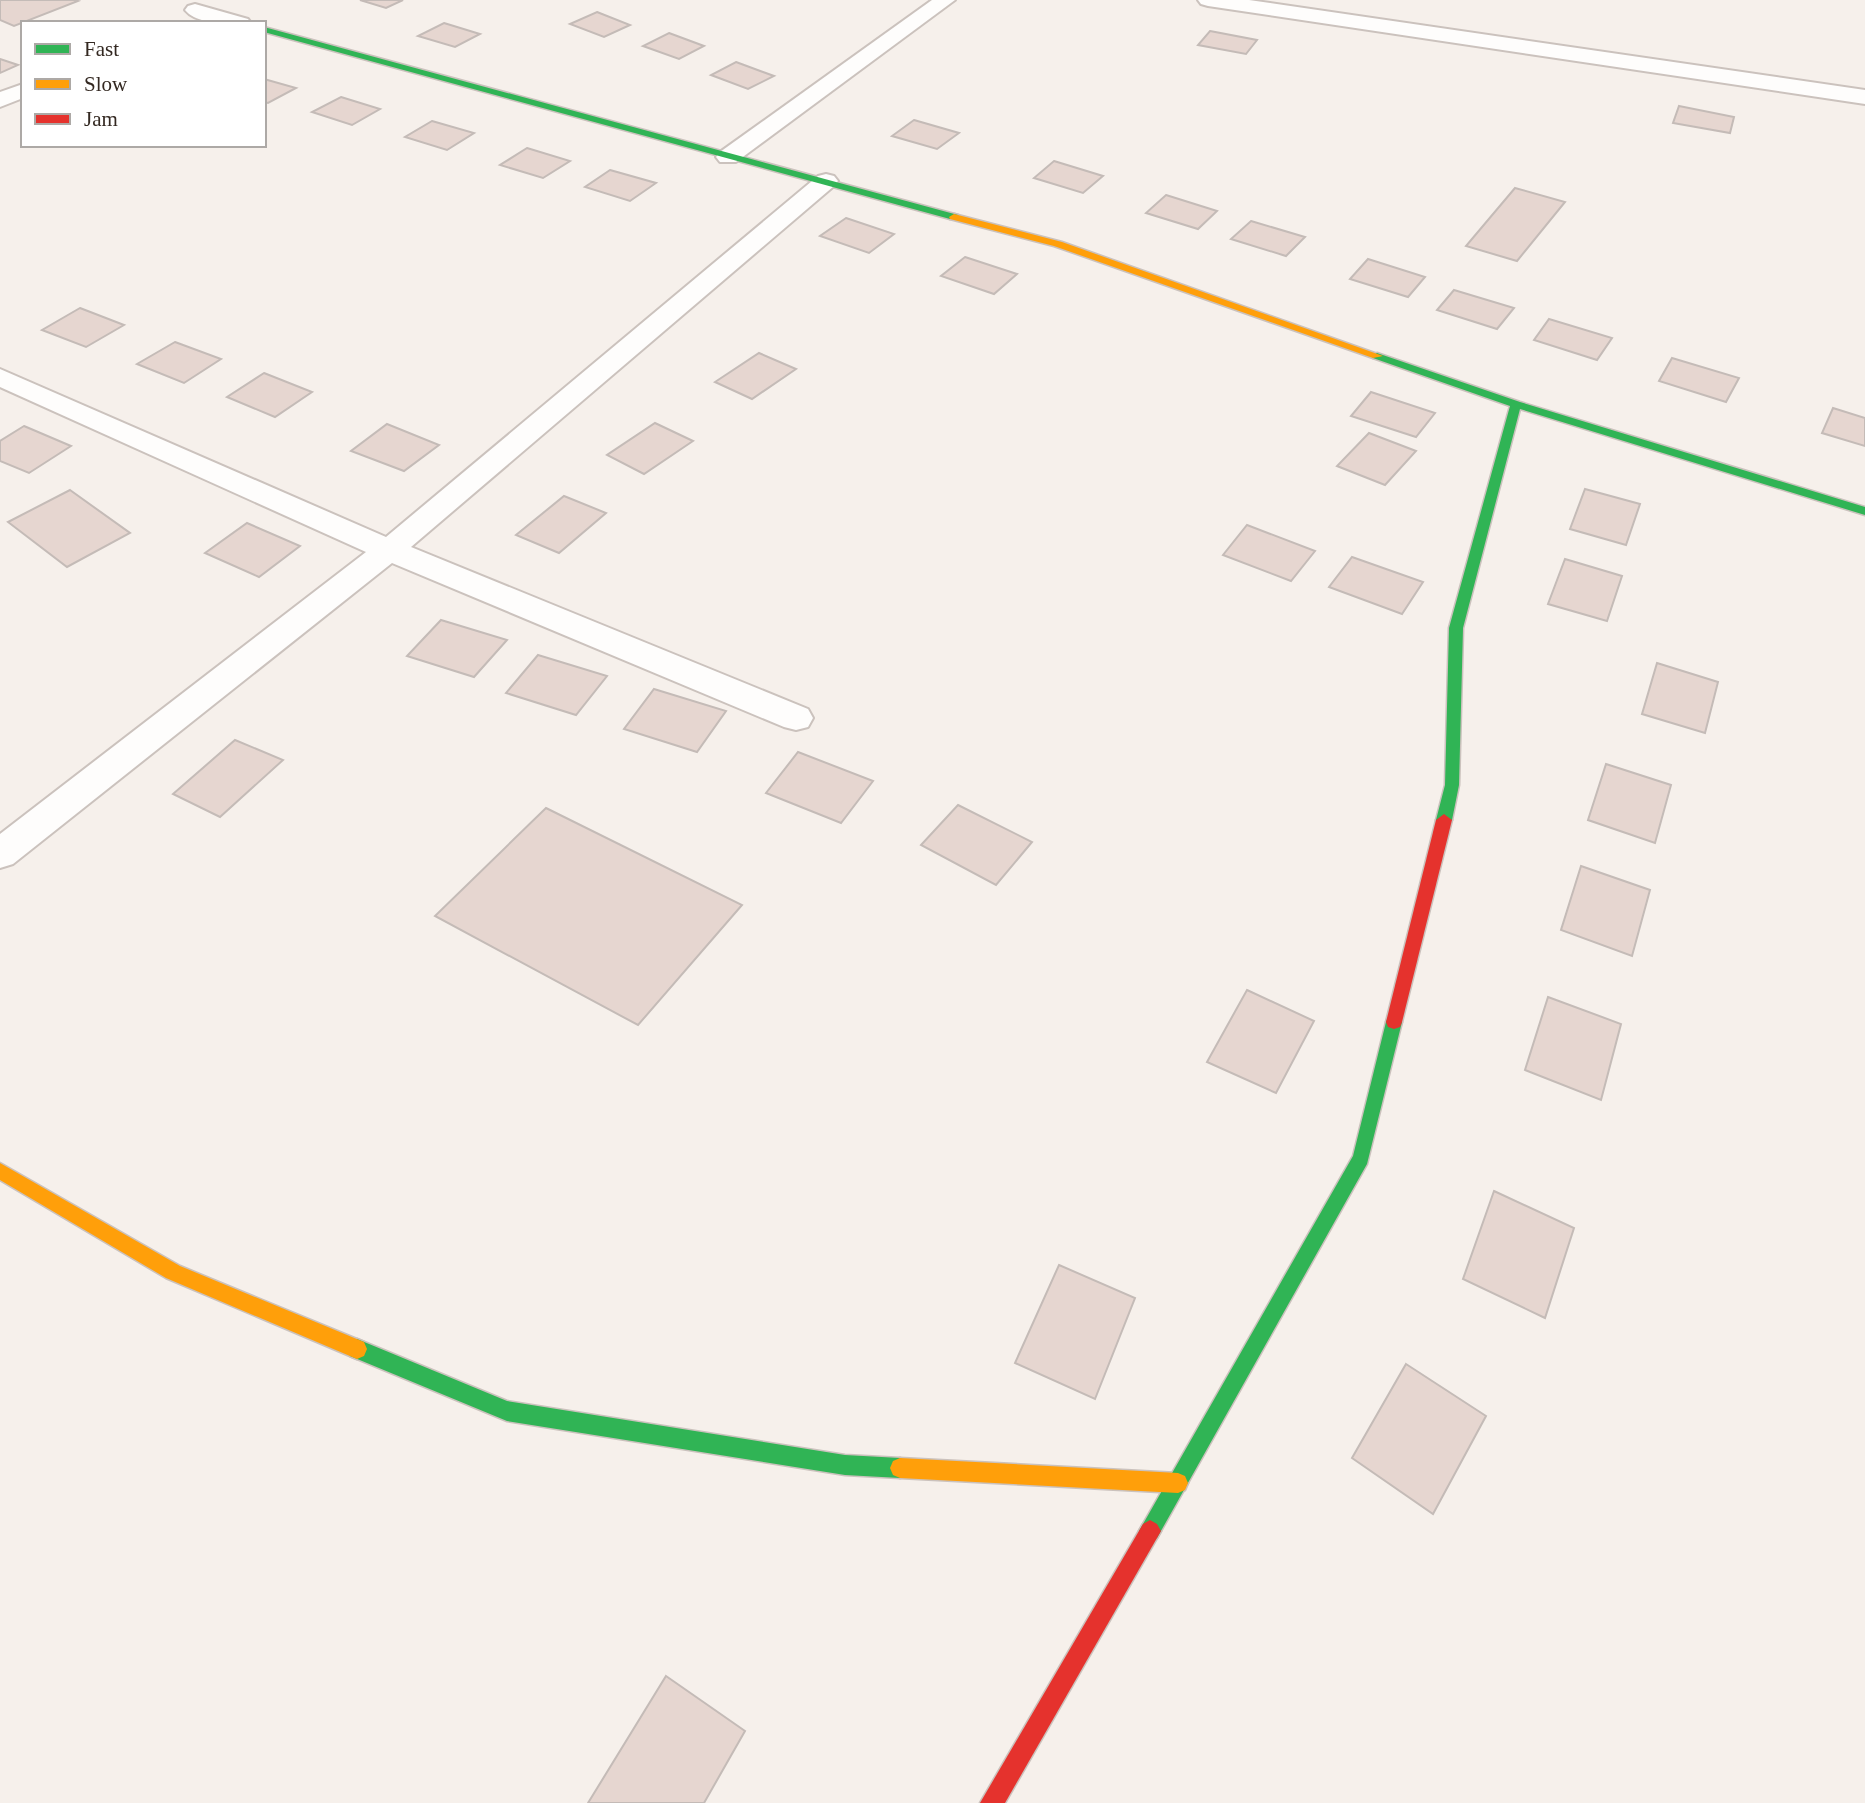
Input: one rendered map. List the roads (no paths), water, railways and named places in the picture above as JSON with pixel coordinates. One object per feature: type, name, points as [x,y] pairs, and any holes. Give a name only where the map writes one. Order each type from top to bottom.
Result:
[{"type":"street","points":[[729,157],[944,0]]},
{"type":"street","points":[[1208,0],[1865,97]]},
{"type":"street","points":[[193,10],[234,21]]},
{"type":"street","points":[[266,30],[1058,244],[1516,404],[1865,511]]},
{"type":"street","points":[[0,100],[21,91]]},
{"type":"street","points":[[0,854],[389,550],[826,181]]},
{"type":"street","points":[[0,377],[389,550],[796,718]]},
{"type":"street","points":[[992,1803],[1178,1483],[1361,1158],[1452,785],[1456,628],[1516,404]]},
{"type":"street","points":[[0,1171],[173,1272],[507,1411],[845,1465],[1178,1483]]}]
